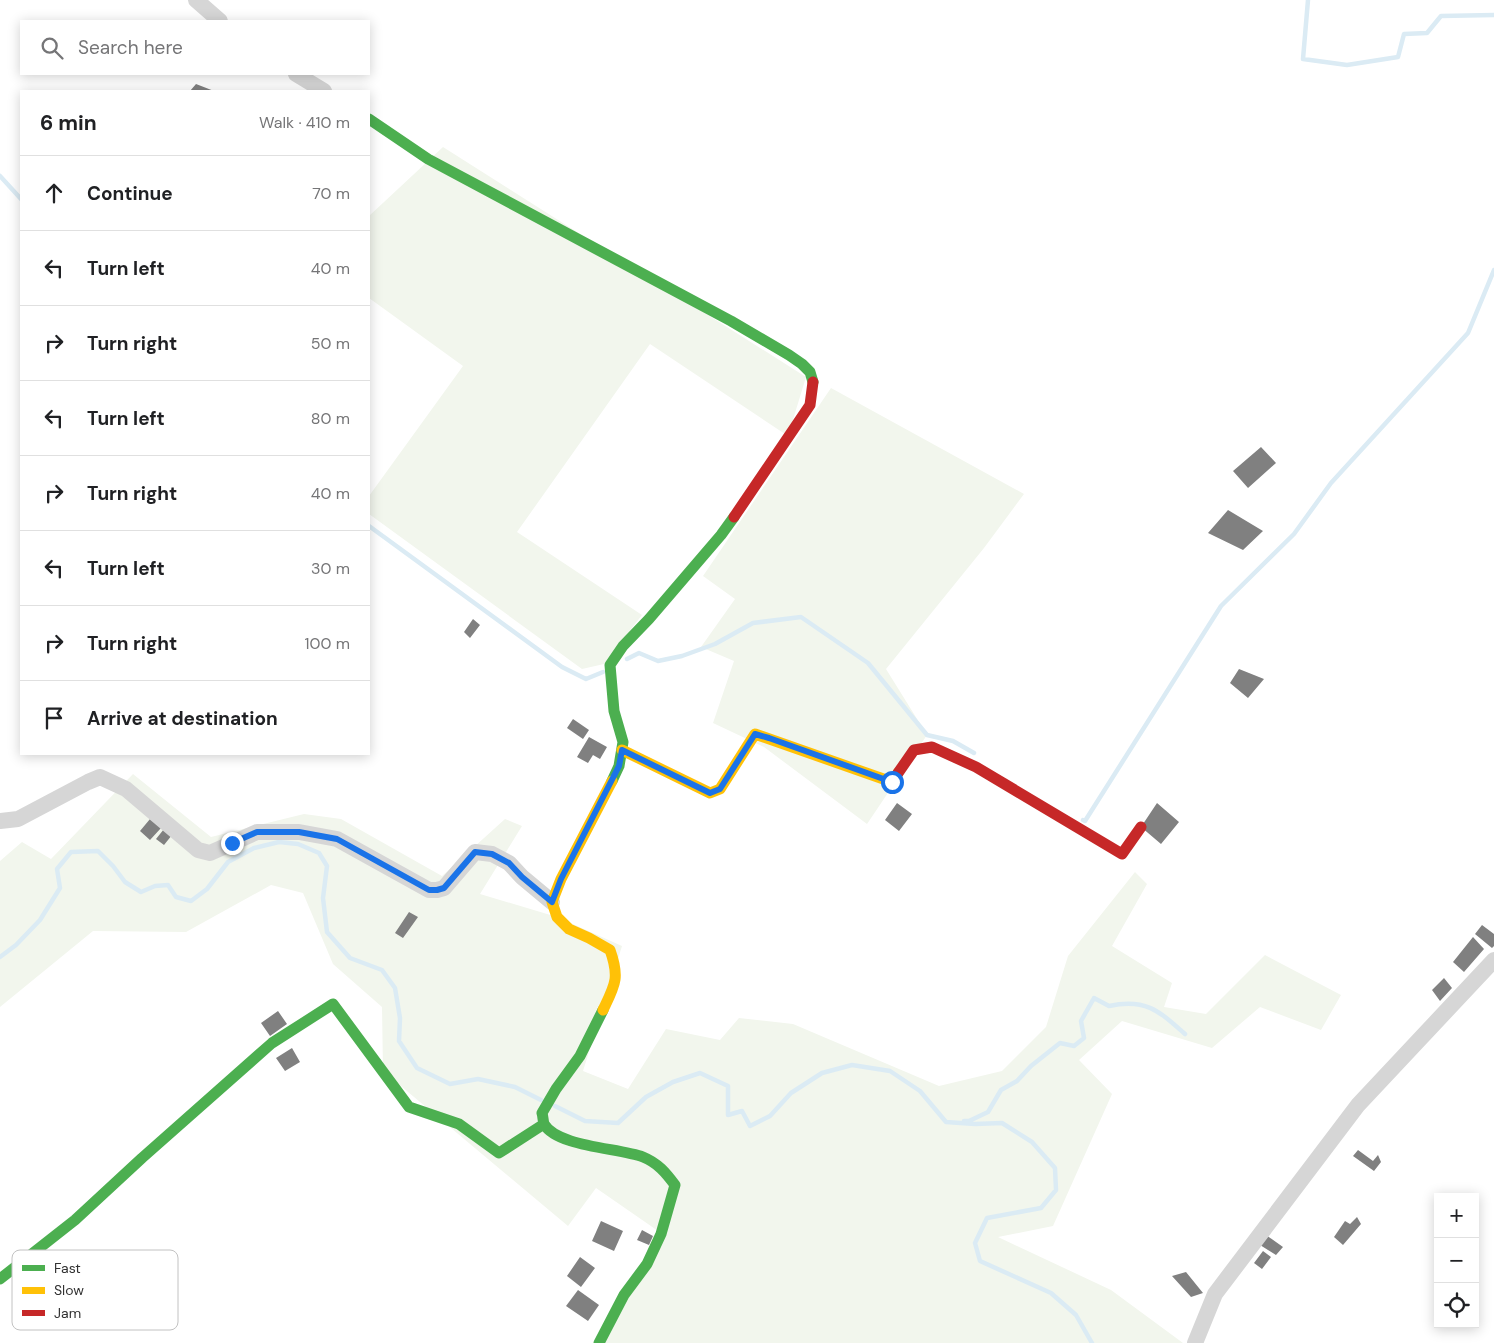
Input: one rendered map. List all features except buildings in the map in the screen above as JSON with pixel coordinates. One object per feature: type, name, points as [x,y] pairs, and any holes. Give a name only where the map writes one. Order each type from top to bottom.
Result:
[{"type":"street","points":[[196,0],[219,20]]},
{"type":"street","points":[[298,75],[322,90]]},
{"type":"street","points":[[370,120],[428,159],[731,321],[789,355],[810,372],[813,382],[810,405],[721,535],[623,646],[610,665],[614,711],[623,742],[619,766],[561,879],[552,902]]},
{"type":"street","points":[[622,750],[710,793],[720,789],[755,734],[892,782],[914,750],[932,747],[984,771],[1122,854],[1141,828]]},
{"type":"street","points":[[0,821],[18,819],[100,777],[126,789],[198,850],[210,853],[257,832],[299,832],[337,839],[429,890],[444,888],[475,852],[492,854],[509,863],[522,877],[552,902],[557,917],[569,929],[610,950],[616,967],[614,987],[580,1056],[556,1088],[542,1113],[544,1124],[553,1134],[575,1142],[643,1157],[662,1168],[675,1185],[661,1234],[647,1264],[624,1295],[599,1343]]},
{"type":"street","points":[[1195,1343],[1215,1294],[1358,1105],[1494,960]]},
{"type":"street","points":[[37,1250],[75,1220],[272,1043],[333,1004],[409,1106],[459,1124],[499,1153],[544,1124]]},
{"type":"street","points":[[0,1279],[12,1270]]},
{"type":"shaded area","points":[[443,147],[806,377],[788,436],[650,344],[517,532],[642,615],[604,664],[582,669],[370,515],[370,495],[463,366],[370,299],[370,215]]},
{"type":"shaded area","points":[[831,388],[1024,494],[984,548],[886,669],[927,735],[867,824],[764,747],[713,723],[734,661],[701,647],[735,599],[703,576]]},
{"type":"shaded area","points":[[133,774],[211,837],[304,814],[341,819],[442,876],[505,819],[522,826],[480,894],[557,917],[622,946],[583,1071],[628,1089],[666,1029],[720,1040],[739,1018],[793,1024],[939,1086],[1002,1071],[1046,1027],[1068,956],[1135,872],[1147,884],[1112,946],[1172,983],[1164,1007],[1206,1014],[1265,955],[1341,995],[1321,1030],[1260,1007],[1212,1048],[1122,1021],[1079,1060],[1112,1094],[1053,1226],[998,1237],[1111,1290],[1183,1343],[599,1343],[661,1233],[596,1188],[568,1226],[383,1071],[382,1007],[333,964],[303,893],[271,885],[186,932],[93,931],[0,1007],[0,861],[22,842],[51,859]]},
{"type":"waterway","points":[[1308,0],[1303,59],[1347,65],[1398,57],[1404,34],[1427,33],[1441,16],[1494,15]]},
{"type":"waterway","points":[[0,176],[20,198]]},
{"type":"waterway","points":[[1083,820],[1085,821],[1221,606],[1294,534],[1331,483],[1468,333],[1494,270]]},
{"type":"waterway","points":[[370,527],[562,667],[586,679],[603,672]]},
{"type":"waterway","points":[[627,659],[639,653],[658,661],[682,656],[715,644],[753,623],[801,617],[868,663],[927,735],[953,741],[974,753]]},
{"type":"waterway","points":[[0,957],[16,945],[40,920],[60,888],[57,869],[71,852],[98,851],[125,882],[141,892],[155,886],[168,885],[176,897],[191,901],[207,889],[228,862],[254,848],[279,842],[298,844],[319,853],[327,866],[323,898],[327,932],[350,958],[382,970],[395,988],[400,1018],[399,1041],[417,1068],[450,1084],[478,1079],[515,1087],[541,1100]]},
{"type":"waterway","points":[[964,1121],[969,1121],[988,1112],[1001,1090],[1017,1081],[1031,1066],[1060,1043],[1074,1046],[1084,1038],[1081,1021],[1094,998],[1109,1006],[1133,1004],[1151,1008],[1185,1034]]},
{"type":"waterway","points":[[555,1106],[585,1121],[618,1123],[646,1097],[673,1082],[700,1073],[728,1086],[728,1115],[742,1111],[750,1126],[770,1116],[791,1093],[822,1073],[852,1065],[890,1071],[920,1091],[946,1122],[1002,1123],[1032,1142],[1055,1168],[1056,1190],[1041,1208],[987,1218],[975,1243],[980,1261],[1051,1293],[1076,1315],[1092,1343]]},
{"type":"traffic: fast","points":[[370,120],[428,159],[731,321],[789,355],[810,372],[813,382]]},
{"type":"traffic: fast","points":[[612,781],[619,766],[623,742],[614,711],[610,665],[623,646],[649,619],[721,535],[734,517]]},
{"type":"traffic: fast","points":[[37,1250],[75,1220],[272,1043],[333,1004],[409,1107],[459,1124],[499,1153],[544,1124]]},
{"type":"traffic: fast","points":[[599,1343],[624,1295],[647,1264],[661,1234],[675,1185],[661,1169],[648,1159],[562,1138],[551,1132],[544,1124],[542,1113],[556,1089],[580,1056],[603,1010]]},
{"type":"traffic: fast","points":[[0,1279],[12,1270]]},
{"type":"traffic: slow","points":[[622,750],[710,793],[720,789],[755,734],[892,782],[898,773]]},
{"type":"traffic: slow","points":[[603,1010],[615,981],[615,968],[610,950],[569,929],[557,917],[552,902],[561,879],[612,781]]},
{"type":"traffic: jam","points":[[734,517],[810,405],[813,382]]},
{"type":"traffic: jam","points":[[898,773],[914,750],[932,747],[976,767],[1122,854],[1141,827]]},
{"type":"route","points":[[232,843],[257,832],[299,832],[337,839],[429,890],[444,888],[475,852],[492,854],[509,863],[522,877],[552,902],[561,879],[619,766],[622,750],[710,793],[720,789],[755,734],[892,782]]}]
